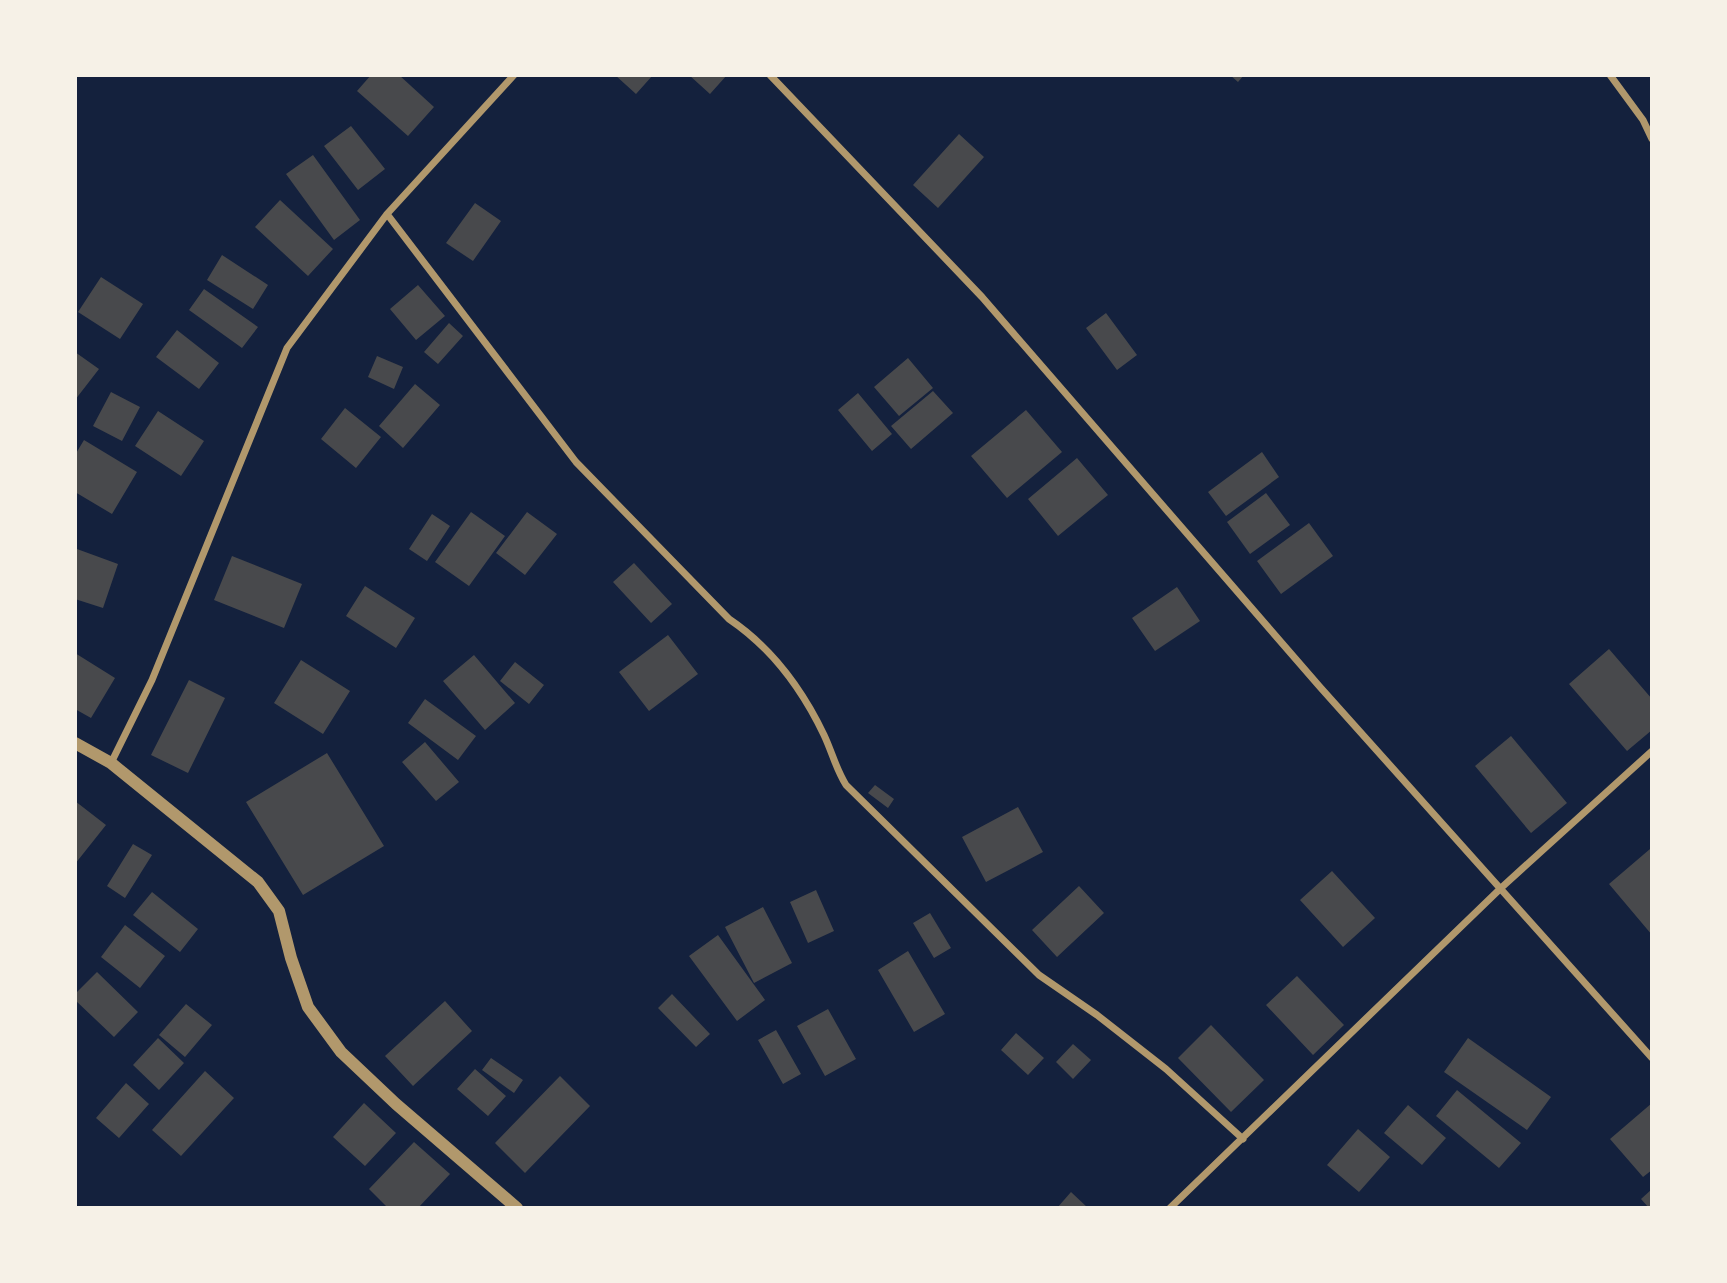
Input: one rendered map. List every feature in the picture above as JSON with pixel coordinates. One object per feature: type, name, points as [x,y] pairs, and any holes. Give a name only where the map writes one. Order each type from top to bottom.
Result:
[{"type":"street","points":[[111,763],[152,680],[287,348],[387,214],[514,75]]},
{"type":"street","points":[[770,75],[982,297],[1311,677],[1652,1058]]},
{"type":"street","points":[[1610,75],[1643,120],[1652,139]]},
{"type":"street","points":[[387,214],[576,463],[729,618],[754,636],[776,660],[809,704],[846,785],[1039,975],[1097,1015],[1166,1069],[1242,1139]]},
{"type":"street","points":[[75,743],[111,763],[258,882],[279,911],[291,958],[308,1007],[341,1052],[396,1104],[517,1208]]},
{"type":"street","points":[[1170,1208],[1501,888],[1652,751]]},
{"type":"building","points":[[371,75],[399,75],[434,107],[408,136],[357,91]]},
{"type":"building","points":[[615,75],[653,75],[636,94]]},
{"type":"building","points":[[689,75],[727,75],[710,94]]},
{"type":"building","points":[[1230,75],[1244,75],[1238,82]]},
{"type":"building","points":[[351,126],[385,169],[358,190],[324,146]]},
{"type":"building","points":[[959,134],[984,157],[938,208],[913,185]]},
{"type":"building","points":[[313,155],[360,220],[334,240],[286,174]]},
{"type":"building","points":[[280,200],[333,249],[308,276],[255,227]]},
{"type":"building","points":[[475,203],[501,221],[473,261],[446,243]]},
{"type":"building","points":[[222,255],[268,285],[253,309],[207,280]]},
{"type":"building","points":[[101,277],[143,304],[120,339],[78,312]]},
{"type":"building","points":[[418,285],[445,316],[416,340],[390,309]]},
{"type":"building","points":[[204,289],[258,327],[242,348],[189,310]]},
{"type":"building","points":[[1106,313],[1137,355],[1117,370],[1086,328]]},
{"type":"building","points":[[449,323],[463,336],[438,364],[424,352]]},
{"type":"building","points":[[177,330],[219,363],[199,389],[156,357]]},
{"type":"building","points":[[75,352],[99,369],[75,400]]},
{"type":"building","points":[[377,356],[403,367],[394,389],[368,377]]},
{"type":"building","points":[[908,358],[933,388],[899,416],[874,387]]},
{"type":"building","points":[[415,384],[440,405],[403,448],[379,426]]},
{"type":"building","points":[[933,391],[953,413],[911,449],[891,426]]},
{"type":"building","points":[[111,392],[140,407],[122,441],[93,426]]},
{"type":"building","points":[[858,393],[892,434],[872,451],[838,410]]},
{"type":"building","points":[[345,408],[381,437],[356,468],[321,439]]},
{"type":"building","points":[[1026,410],[1062,452],[1007,498],[971,456]]},
{"type":"building","points":[[158,411],[204,441],[181,476],[135,446]]},
{"type":"building","points":[[84,440],[137,472],[112,514],[75,492],[75,455]]},
{"type":"building","points":[[1262,452],[1279,477],[1226,516],[1208,492]]},
{"type":"building","points":[[1077,458],[1108,495],[1058,536],[1028,499]]},
{"type":"building","points":[[1266,493],[1290,525],[1250,554],[1227,522]]},
{"type":"building","points":[[471,512],[505,536],[469,586],[435,562]]},
{"type":"building","points":[[527,512],[557,534],[525,575],[496,553]]},
{"type":"building","points":[[432,514],[450,526],[427,561],[409,549]]},
{"type":"building","points":[[1309,523],[1333,556],[1281,594],[1257,561]]},
{"type":"building","points":[[77,549],[118,564],[103,608],[75,599]]},
{"type":"building","points":[[232,556],[302,584],[284,628],[214,600]]},
{"type":"building","points":[[634,563],[672,604],[651,623],[613,582]]},
{"type":"building","points":[[365,586],[415,618],[396,648],[346,616]]},
{"type":"building","points":[[1177,587],[1200,621],[1155,651],[1132,618]]},
{"type":"building","points":[[668,635],[698,674],[649,711],[619,672]]},
{"type":"building","points":[[1609,649],[1652,699],[1652,730],[1627,751],[1569,684]]},
{"type":"building","points":[[75,653],[115,678],[91,718],[75,709]]},
{"type":"building","points":[[474,655],[515,703],[485,730],[443,681]]},
{"type":"building","points":[[301,660],[350,691],[323,734],[274,703]]},
{"type":"building","points":[[515,662],[544,685],[529,704],[500,681]]},
{"type":"building","points":[[189,680],[225,698],[188,773],[151,755]]},
{"type":"building","points":[[425,699],[476,736],[458,760],[408,723]]},
{"type":"building","points":[[1511,736],[1567,803],[1531,833],[1475,766]]},
{"type":"building","points":[[425,742],[459,782],[436,801],[402,762]]},
{"type":"building","points":[[327,753],[384,846],[303,895],[246,802]]},
{"type":"building","points":[[875,785],[894,799],[888,808],[868,793]]},
{"type":"building","points":[[75,801],[106,825],[75,864]]},
{"type":"building","points":[[1018,807],[1043,852],[986,882],[962,837]]},
{"type":"building","points":[[133,844],[152,855],[125,898],[107,886]]},
{"type":"building","points":[[1650,849],[1652,851],[1652,935],[1609,884]]},
{"type":"building","points":[[1332,871],[1375,918],[1343,947],[1300,900]]},
{"type":"building","points":[[1079,886],[1104,913],[1057,957],[1032,930]]},
{"type":"building","points":[[816,890],[834,931],[808,943],[790,902]]},
{"type":"building","points":[[152,892],[198,929],[180,952],[133,915]]},
{"type":"building","points":[[763,907],[792,963],[754,983],[725,927]]},
{"type":"building","points":[[930,913],[951,948],[934,958],[913,923]]},
{"type":"building","points":[[125,925],[165,956],[140,988],[101,957]]},
{"type":"building","points":[[718,935],[765,1000],[737,1021],[689,956]]},
{"type":"building","points":[[908,951],[945,1014],[914,1032],[878,970]]},
{"type":"building","points":[[97,972],[138,1012],[114,1037],[75,1000],[75,994]]},
{"type":"building","points":[[1297,976],[1344,1025],[1313,1055],[1266,1005]]},
{"type":"building","points":[[672,994],[710,1034],[696,1047],[658,1008]]},
{"type":"building","points":[[445,1001],[472,1031],[413,1086],[385,1056]]},
{"type":"building","points":[[186,1004],[212,1025],[185,1057],[159,1035]]},
{"type":"building","points":[[828,1009],[856,1059],[825,1076],[797,1026]]},
{"type":"building","points":[[1211,1025],[1264,1080],[1231,1112],[1178,1058]]},
{"type":"building","points":[[776,1030],[801,1074],[783,1084],[758,1040]]},
{"type":"building","points":[[1016,1033],[1044,1058],[1028,1075],[1001,1050]]},
{"type":"building","points":[[158,1038],[184,1063],[159,1090],[133,1065]]},
{"type":"building","points":[[1468,1038],[1551,1097],[1527,1130],[1444,1072]]},
{"type":"building","points":[[1073,1044],[1091,1060],[1073,1079],[1056,1062]]},
{"type":"building","points":[[491,1058],[523,1080],[514,1093],[482,1070]]},
{"type":"building","points":[[475,1069],[506,1096],[488,1116],[457,1089]]},
{"type":"building","points":[[205,1071],[234,1098],[181,1156],[152,1130]]},
{"type":"building","points":[[560,1076],[590,1106],[525,1173],[495,1143]]},
{"type":"building","points":[[126,1083],[149,1104],[119,1138],[96,1118]]},
{"type":"building","points":[[1457,1090],[1521,1143],[1499,1168],[1436,1116]]},
{"type":"building","points":[[364,1103],[396,1133],[365,1166],[333,1137]]},
{"type":"building","points":[[1652,1103],[1652,1170],[1643,1177],[1610,1139]]},
{"type":"building","points":[[1408,1105],[1446,1138],[1422,1165],[1384,1133]]},
{"type":"building","points":[[1358,1129],[1390,1157],[1359,1192],[1327,1165]]},
{"type":"building","points":[[414,1142],[450,1174],[418,1208],[388,1208],[369,1189]]},
{"type":"building","points":[[1652,1189],[1652,1208],[1649,1208],[1641,1199]]},
{"type":"building","points":[[1071,1192],[1088,1208],[1057,1208]]}]
